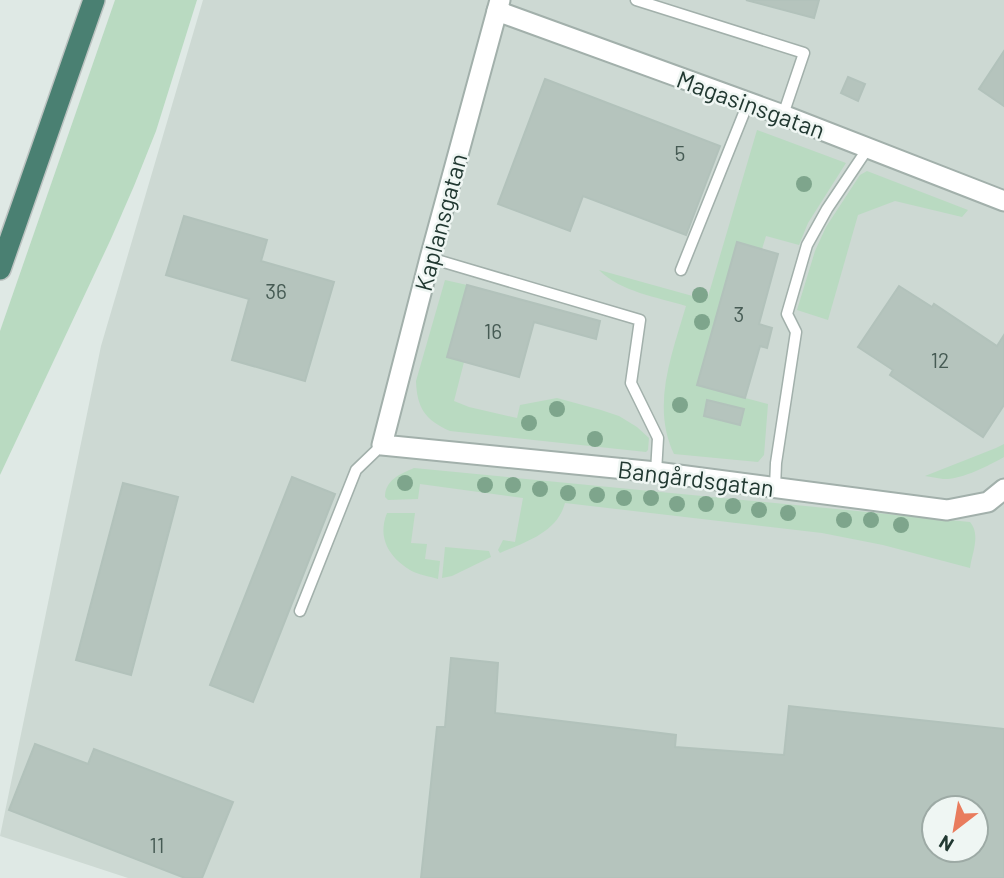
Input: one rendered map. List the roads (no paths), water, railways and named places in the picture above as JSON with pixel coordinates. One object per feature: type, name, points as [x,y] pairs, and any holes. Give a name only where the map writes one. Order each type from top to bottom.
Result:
[{"type":"highway","points":[[0,269],[94,0]]},
{"type":"street","name":"Magasinsgatan","points":[[498,5],[1004,201]]},
{"type":"street","name":"Kaplansgatan","points":[[382,445],[498,5]]},
{"type":"street","name":"Bangårdsgatan","points":[[382,445],[656,472],[947,510],[996,504],[1004,489]]},
{"type":"lane","points":[[636,0],[804,53],[783,115]]},
{"type":"lane","points":[[681,270],[748,103]]},
{"type":"lane","points":[[775,488],[776,463],[796,332],[786,314],[807,244],[868,148]]},
{"type":"lane","points":[[430,258],[640,320],[631,383],[658,438],[656,472]]},
{"type":"lane","points":[[300,611],[356,470],[382,445]]}]
